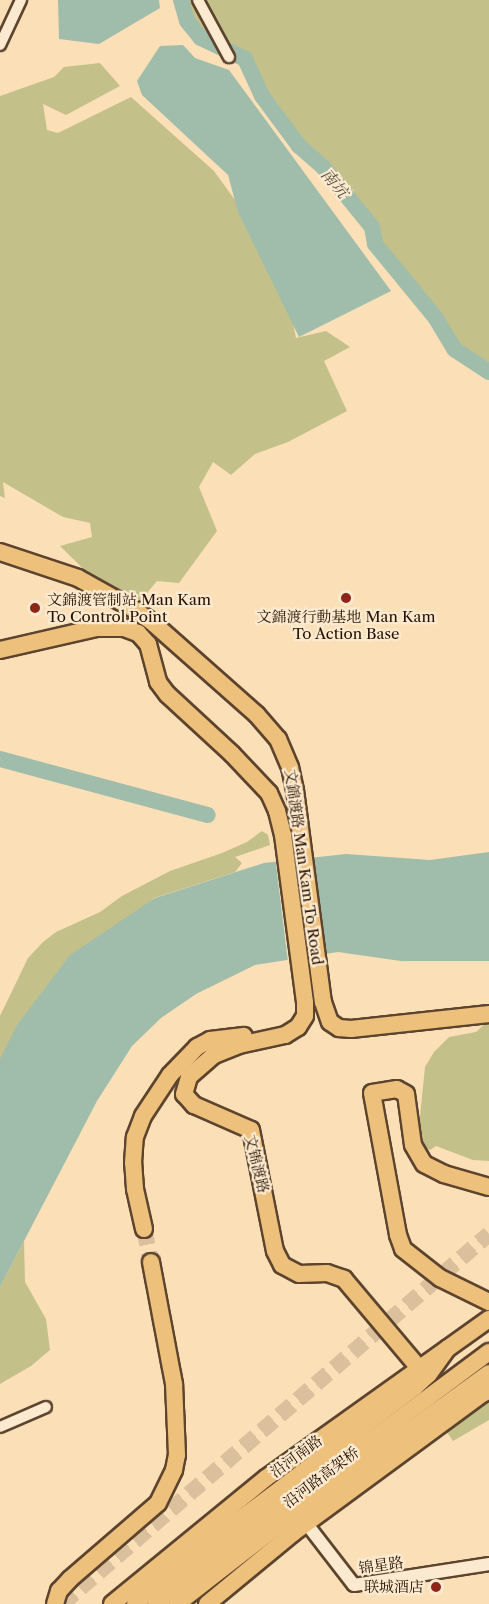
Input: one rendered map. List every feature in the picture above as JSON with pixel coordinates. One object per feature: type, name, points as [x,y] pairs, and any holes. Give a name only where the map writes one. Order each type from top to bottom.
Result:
[{"type":"main road","name":"文錦渡路 Man Kam To Road","points":[[0,552],[78,578],[132,608],[152,622],[257,715],[274,734],[285,753],[292,775],[320,979]]},
{"type":"main road","name":"文錦渡路 Man Kam To Road","points":[[0,650],[96,628],[124,628],[138,633],[148,644],[158,682],[167,694],[232,754],[269,793],[277,811],[283,835],[302,981]]},
{"type":"main road","points":[[320,979],[333,1011],[351,1020],[489,1007]]},
{"type":"main road","points":[[320,979],[327,1017],[333,1025],[345,1029],[489,1014]]},
{"type":"main road","points":[[144,1229],[135,1189],[134,1146],[138,1126],[149,1105],[170,1075],[203,1043],[268,1033],[288,1026],[300,1009],[302,981]]},
{"type":"main road","name":"文锦渡路","points":[[302,981],[306,1010],[298,1027],[285,1035],[239,1045],[214,1055],[189,1077],[184,1094],[194,1105],[251,1130],[275,1251],[282,1265],[299,1274],[327,1273],[344,1279],[419,1368]]},
{"type":"main road","points":[[489,1186],[444,1174],[424,1164],[413,1145],[406,1094],[397,1089],[372,1092],[398,1234],[403,1249],[440,1278],[489,1302]]},
{"type":"main road","points":[[55,1604],[65,1584],[158,1503],[174,1470],[177,1455],[174,1384],[150,1262]]},
{"type":"main road","name":"沿河南路","points":[[112,1604],[226,1509],[489,1319]]},
{"type":"main road","points":[[135,1604],[193,1555],[415,1387],[429,1374],[448,1348]]},
{"type":"main road","name":"沿河路高架桥","points":[[156,1604],[218,1554],[489,1352]]},
{"type":"main road","name":"沿河路高架桥","points":[[177,1604],[279,1525],[489,1373]]},
{"type":"main road","points":[[207,1604],[306,1523],[487,1391]]},
{"type":"street","points":[[0,45],[21,0]]},
{"type":"street","points":[[198,0],[229,57]]},
{"type":"street","points":[[0,1427],[46,1407]]},
{"type":"street","name":"锦星路","points":[[306,1523],[354,1585],[489,1564]]},
{"type":"shaded area","points":[[58,0],[159,0],[160,8],[99,44],[59,39]]},
{"type":"shaded area","points":[[184,0],[489,0],[489,372],[454,349],[439,324],[375,244],[372,227],[340,187],[356,191],[337,183],[289,133],[245,59],[201,38],[193,29]]},
{"type":"shaded area","points":[[183,45],[195,58],[229,70],[391,291],[299,337],[238,212],[228,175],[142,95],[137,81],[160,46]]},
{"type":"shaded area","points":[[100,63],[120,86],[66,115],[43,104],[47,130],[58,133],[131,97],[214,171],[248,218],[289,303],[296,338],[326,331],[350,347],[324,361],[347,411],[288,442],[255,454],[231,475],[213,462],[199,487],[217,531],[179,583],[157,581],[147,593],[146,630],[60,546],[92,537],[90,523],[63,517],[3,482],[5,498],[0,496],[0,96],[54,77],[64,67]]},
{"type":"shaded area","points":[[262,831],[268,835],[270,845],[235,857],[242,863],[235,872],[154,898],[0,1064],[0,1016],[28,958],[43,942],[56,932],[100,912],[122,896],[170,871],[222,853],[247,842]]},
{"type":"shaded area","points":[[489,852],[489,961],[401,961],[338,952],[255,965],[196,994],[161,1018],[132,1046],[97,1101],[0,1287],[0,1059],[17,1025],[70,955],[155,898],[264,863],[346,854],[430,860]]},
{"type":"shaded area","points":[[489,1020],[489,1161],[473,1160],[436,1146],[430,1150],[423,1147],[418,1136],[425,1067],[434,1052],[449,1037],[476,1032]]},
{"type":"shaded area","points":[[24,1241],[25,1282],[46,1319],[50,1350],[31,1366],[0,1384],[0,1287]]},
{"type":"shaded area","points":[[489,1399],[489,1420],[453,1441],[444,1428]]},
{"type":"pier","points":[[313,854],[326,957],[288,962],[275,859]]},
{"type":"waterway","name":"南坑","points":[[181,0],[187,21],[201,38],[245,59],[262,96],[299,146],[323,167],[372,227],[375,244],[435,317],[454,349],[489,372]]},
{"type":"waterway","points":[[0,759],[208,815]]},
{"type":"tunnel","points":[[144,1229],[151,1262]]},
{"type":"tunnel","points":[[62,1604],[489,1234]]},
{"type":"place","name":"文錦渡行動基地 Man Kam To Action Base","points":[[346,598]]},
{"type":"place","name":"文錦渡管制站 Man Kam To Control Point","points":[[35,608]]},
{"type":"place","name":"联城酒店","points":[[436,1587]]}]
